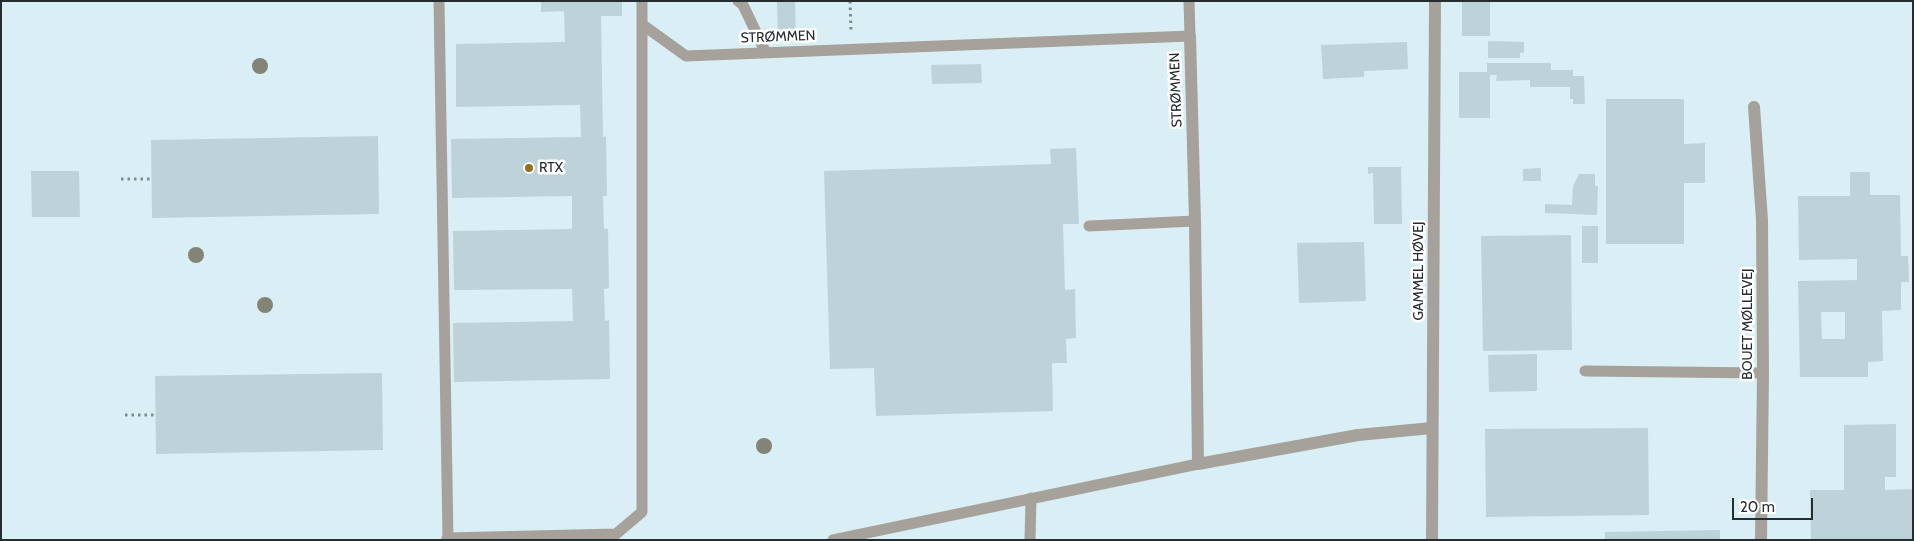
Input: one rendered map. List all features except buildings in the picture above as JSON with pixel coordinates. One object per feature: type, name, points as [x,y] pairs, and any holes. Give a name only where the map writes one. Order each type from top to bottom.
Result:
[{"type":"street","name":"GAMMEL HØVEJ","points":[[1432,540],[1435,1]]},
{"type":"street","name":"STRØMMEN","points":[[1190,36],[1195,220],[1198,464]]},
{"type":"street","name":"BOUET MØLLEVEJ","points":[[1754,107],[1762,220],[1762,540]]},
{"type":"street","points":[[1198,464],[1358,435],[1432,428]]},
{"type":"lane","points":[[439,1],[448,539],[616,534],[642,512],[642,1]]},
{"type":"lane","points":[[738,1],[743,5],[766,53]]},
{"type":"lane","points":[[1189,1],[1190,36]]},
{"type":"lane","name":"STRØMMEN","points":[[643,25],[686,56],[1190,36]]},
{"type":"lane","points":[[1089,226],[1195,220]]},
{"type":"lane","points":[[1585,371],[1763,372]]},
{"type":"lane","points":[[833,540],[1198,464]]},
{"type":"lane","points":[[1030,540],[1031,498]]},
{"type":"path","points":[[850,1],[850,50]]},
{"type":"path","points":[[121,179],[152,179]]},
{"type":"path","points":[[125,415],[156,415]]},
{"type":"place","name":"RTX","points":[[529,168]]}]
